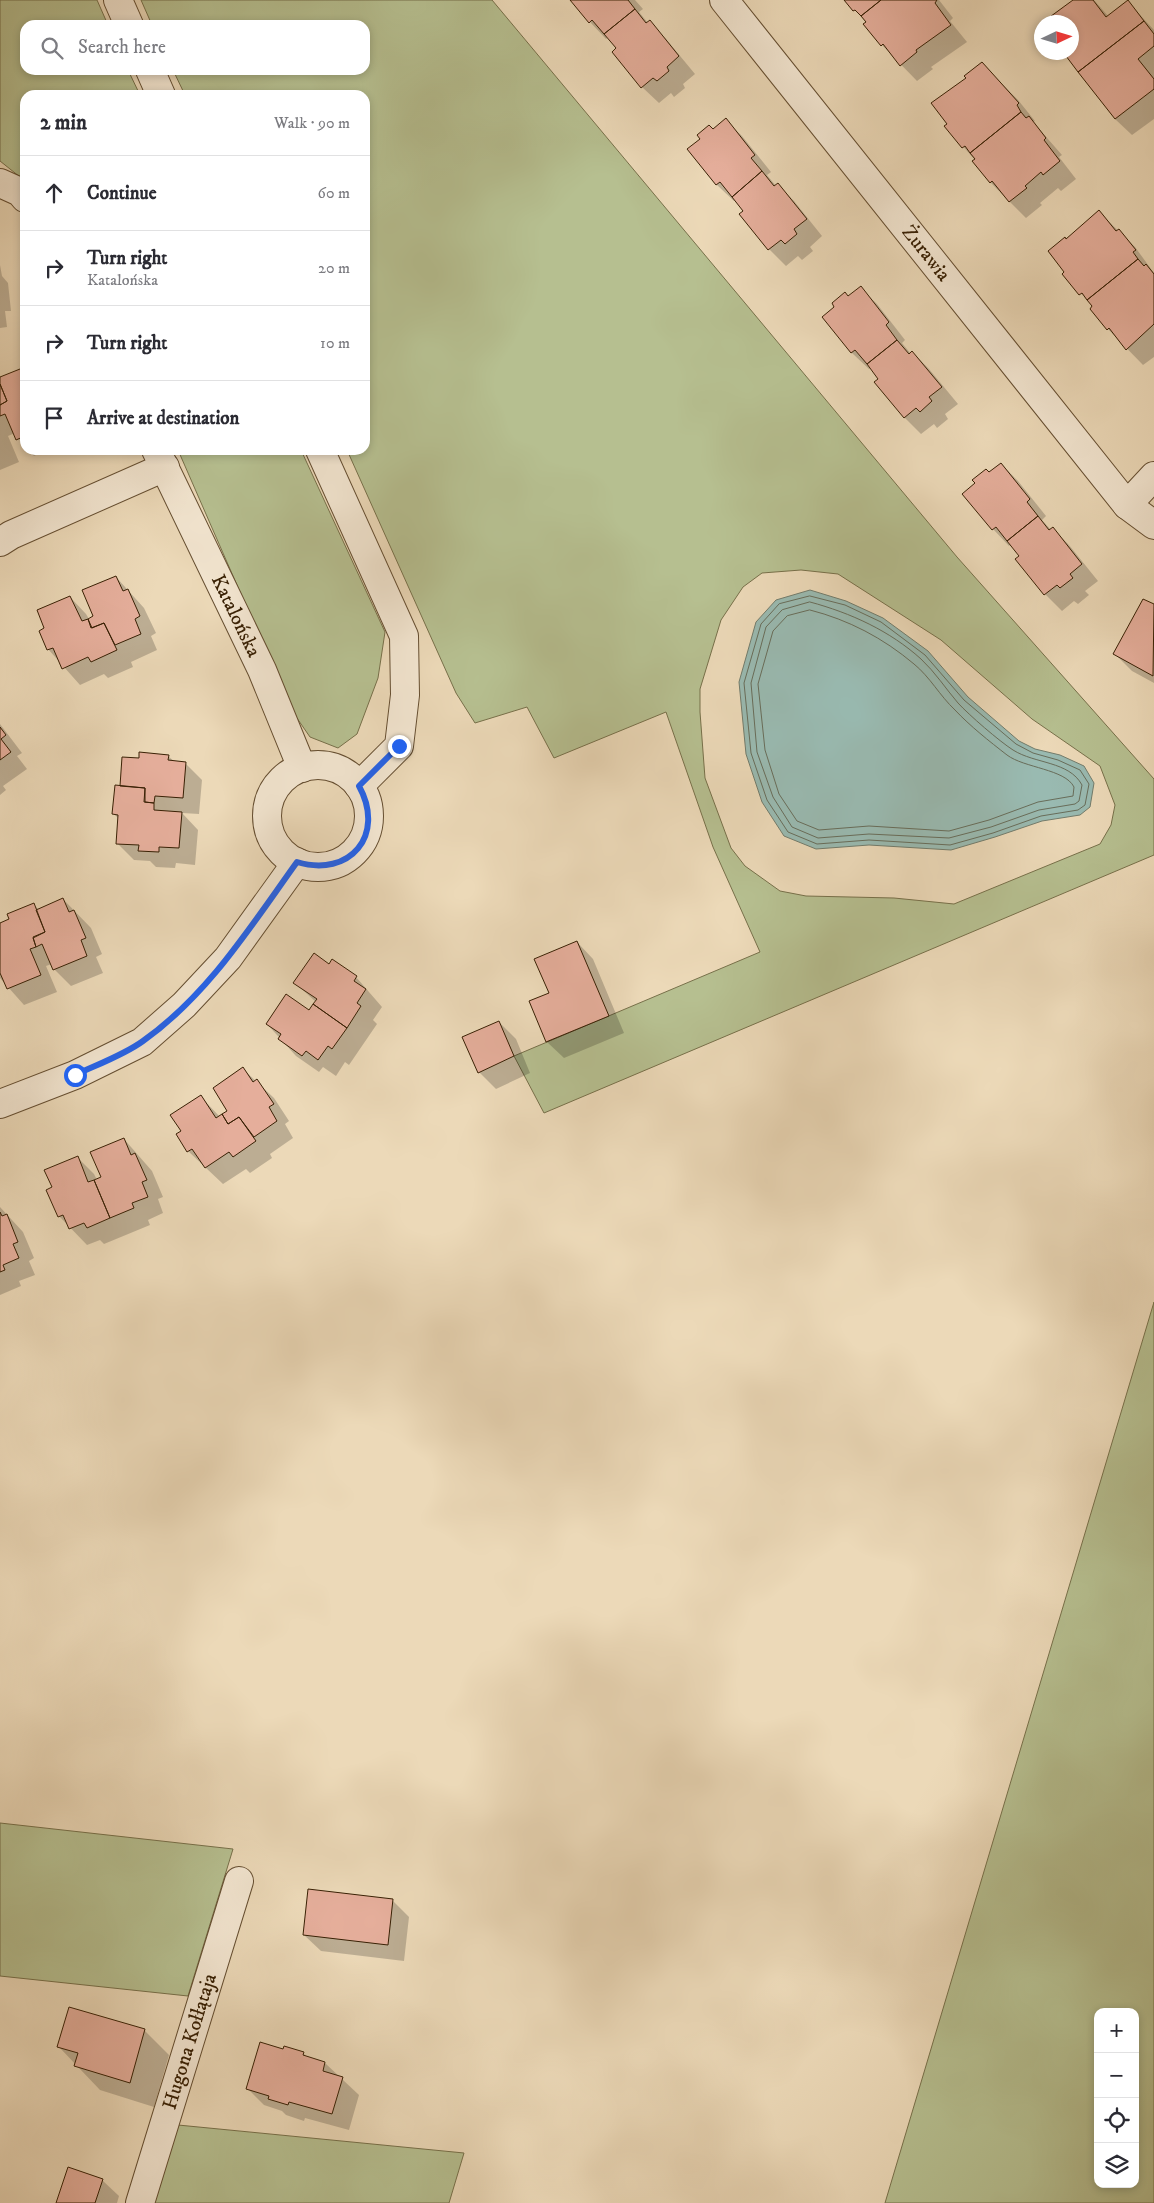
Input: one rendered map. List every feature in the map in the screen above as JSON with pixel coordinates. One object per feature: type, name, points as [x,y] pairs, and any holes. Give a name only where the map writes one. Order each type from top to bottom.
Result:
[{"type":"street","points":[[118,0],[127,20]]},
{"type":"street","name":"Żurawia","points":[[724,0],[1127,505],[1154,525]]},
{"type":"street","points":[[152,75],[159,90]]},
{"type":"street","points":[[0,183],[20,192]]},
{"type":"street","points":[[322,455],[404,636],[405,695],[399,746],[359,786]]},
{"type":"street","name":"Katalońska","points":[[0,542],[160,458],[262,670],[302,768]]},
{"type":"street","points":[[1127,505],[1154,476]]},
{"type":"street","points":[[317,765],[334,767],[348,774],[359,786],[367,800],[369,816],[367,832],[359,847],[346,859],[330,866],[313,867],[297,862],[282,852],[272,838],[267,822],[269,805],[275,789],[286,776],[302,768],[317,765]]},
{"type":"street","points":[[0,1104],[75,1075],[142,1042],[184,1005],[228,958],[297,862]]},
{"type":"street","name":"Hugona Kołłątaja","points":[[140,2203],[239,1881]]},
{"type":"green space","points":[[0,0],[97,0],[106,20],[20,20],[20,75],[130,75],[138,90],[20,90],[20,177],[0,161]]},
{"type":"green space","points":[[141,0],[492,0],[957,557],[1154,779],[1154,855],[544,1113],[514,1056],[760,952],[713,847],[666,712],[554,758],[527,707],[475,723],[456,693],[349,455],[370,455],[370,90],[183,90],[175,75],[370,75],[370,20],[150,20]],"holes":[[[801,570],[838,574],[941,640],[1032,719],[1100,766],[1115,805],[1111,825],[1100,844],[954,904],[894,898],[806,896],[780,891],[745,866],[731,848],[705,778],[700,712],[700,689],[721,620],[743,587],[762,573]]]},
{"type":"green space","points":[[180,455],[303,455],[385,632],[378,678],[357,734],[338,748],[310,737],[292,711]]},
{"type":"green space","points":[[1154,1302],[1154,2203],[885,2203]]},
{"type":"green space","points":[[0,1823],[233,1849],[188,1996],[0,1976]]},
{"type":"green space","points":[[178,2125],[464,2153],[449,2203],[152,2203]]},
{"type":"water","points":[[810,590],[846,601],[883,618],[928,651],[968,697],[1019,741],[1035,749],[1060,755],[1084,766],[1094,783],[1090,807],[1080,815],[1042,821],[951,850],[869,845],[816,849],[784,836],[762,802],[746,754],[739,682],[756,622],[776,600]]},
{"type":"building","points":[[570,0],[628,0],[635,9],[604,34],[592,20],[589,23]]},
{"type":"building","points":[[844,0],[881,0],[861,16],[855,10],[853,11]]},
{"type":"building","points":[[881,0],[937,0],[935,3],[951,25],[916,50],[917,52],[900,66],[883,44],[881,46],[863,24],[866,22],[861,16]]},
{"type":"building","points":[[1073,0],[1093,0],[1106,17],[1128,0],[1144,21],[1078,72],[1069,60],[1079,60],[1079,15],[1053,15]]},
{"type":"building","points":[[635,9],[646,23],[650,20],[679,56],[667,67],[669,71],[657,81],[653,78],[641,88],[612,52],[616,48],[604,34]]},
{"type":"building","points":[[1144,21],[1154,34],[1154,46],[1138,59],[1154,79],[1154,89],[1115,119],[1078,72]]},
{"type":"building","points":[[982,62],[1019,103],[1017,105],[1021,112],[970,153],[965,146],[962,148],[944,126],[947,124],[931,103],[966,78],[964,76]]},
{"type":"building","points":[[1021,112],[1026,118],[1029,116],[1046,138],[1044,140],[1060,161],[1043,175],[1041,172],[1025,186],[1027,188],[1009,202],[972,161],[975,159],[970,153]]},
{"type":"building","points":[[726,118],[755,155],[751,158],[762,171],[732,197],[720,182],[716,185],[687,149],[700,139],[697,135],[709,125],[713,129]]},
{"type":"building","points":[[762,171],[774,186],[778,183],[807,219],[794,229],[797,234],[785,244],[781,240],[768,250],[739,214],[743,211],[732,197]]},
{"type":"building","points":[[1099,210],[1116,231],[1119,229],[1136,250],[1133,252],[1138,259],[1087,300],[1082,293],[1079,295],[1062,274],[1064,272],[1048,251],[1065,237],[1066,239]]},
{"type":"building","points":[[1138,259],[1144,266],[1146,264],[1154,274],[1154,324],[1126,350],[1109,328],[1107,330],[1090,309],[1092,306],[1087,300]]},
{"type":"building","points":[[861,286],[889,322],[886,325],[897,340],[867,364],[855,350],[851,353],[822,317],[834,307],[832,303],[845,292],[848,296]]},
{"type":"building","points":[[897,340],[909,354],[912,351],[942,387],[929,397],[932,401],[920,412],[916,408],[904,418],[874,382],[878,379],[867,364]]},
{"type":"building","points":[[20,369],[20,438],[16,440],[5,414],[0,416],[0,405],[7,401],[0,384],[0,377]]},
{"type":"building","points":[[0,384],[7,401],[0,405]]},
{"type":"building","points":[[1001,463],[1030,499],[1027,502],[1038,516],[1007,541],[996,527],[992,530],[962,494],[975,483],[972,480],[986,469],[989,472]]},
{"type":"building","points":[[1038,516],[1049,530],[1053,527],[1082,564],[1070,574],[1073,578],[1060,588],[1057,585],[1044,595],[1015,559],[1019,556],[1007,541]]},
{"type":"building","points":[[116,576],[123,591],[128,589],[140,616],[135,619],[141,634],[115,645],[104,623],[91,628],[88,619],[93,616],[82,590]]},
{"type":"building","points":[[70,596],[82,621],[88,619],[92,628],[104,623],[117,650],[91,662],[88,657],[62,669],[53,648],[47,650],[39,631],[44,628],[37,610]]},
{"type":"building","points":[[1143,599],[1154,604],[1153,676],[1113,654]]},
{"type":"building","points":[[0,727],[6,735],[1,739],[11,752],[0,760]]},
{"type":"building","points":[[139,752],[169,755],[168,760],[186,762],[183,798],[155,796],[154,803],[145,802],[145,788],[120,786],[122,757],[139,758]]},
{"type":"building","points":[[115,785],[145,788],[144,802],[154,803],[154,810],[182,812],[179,848],[159,847],[159,852],[138,851],[139,845],[116,844],[118,815],[112,814]]},
{"type":"building","points":[[63,898],[69,912],[74,910],[86,938],[81,940],[87,956],[53,970],[42,944],[36,947],[33,938],[45,932],[36,910]]},
{"type":"building","points":[[34,903],[45,932],[33,937],[36,947],[30,949],[41,975],[7,989],[0,973],[0,923],[9,919],[7,914]]},
{"type":"building","points":[[577,941],[609,1016],[546,1042],[529,1001],[549,993],[534,959]]},
{"type":"building","points":[[314,953],[329,964],[332,959],[357,976],[354,981],[366,989],[357,1003],[361,1006],[347,1028],[313,1004],[317,999],[293,983]]},
{"type":"building","points":[[286,994],[309,1010],[313,1004],[347,1028],[332,1049],[328,1046],[318,1060],[306,1051],[302,1056],[278,1039],[281,1034],[266,1024]]},
{"type":"building","points":[[499,1021],[514,1056],[478,1073],[462,1037]]},
{"type":"building","points":[[243,1067],[253,1082],[257,1079],[274,1104],[269,1107],[277,1121],[254,1137],[239,1117],[228,1124],[222,1114],[227,1111],[213,1088]]},
{"type":"building","points":[[201,1095],[216,1118],[222,1114],[228,1124],[239,1117],[256,1141],[233,1157],[229,1152],[205,1168],[192,1149],[187,1152],[176,1134],[181,1131],[170,1115]]},
{"type":"building","points":[[124,1138],[131,1155],[135,1153],[147,1180],[142,1182],[148,1197],[132,1203],[134,1208],[110,1218],[94,1180],[101,1177],[90,1152]]},
{"type":"building","points":[[78,1156],[88,1182],[94,1180],[110,1218],[87,1228],[84,1223],[69,1229],[63,1215],[58,1217],[46,1190],[52,1187],[44,1170]]},
{"type":"building","points":[[0,1212],[2,1216],[7,1214],[18,1242],[13,1244],[19,1258],[3,1265],[5,1270],[0,1272]]},
{"type":"building","points":[[308,1889],[393,1899],[388,1945],[303,1935]]},
{"type":"building","points":[[69,2007],[145,2029],[130,2083],[74,2066],[78,2053],[57,2047]]},
{"type":"building","points":[[260,2042],[283,2049],[284,2046],[304,2052],[303,2055],[325,2062],[323,2071],[343,2077],[332,2114],[289,2102],[288,2105],[268,2099],[269,2096],[246,2089]]},
{"type":"building","points":[[68,2167],[103,2179],[95,2203],[56,2203]]},
{"type":"route","points":[[75,1075],[142,1042],[184,1005],[228,958],[297,862],[313,867],[330,866],[346,859],[359,847],[367,832],[369,816],[367,800],[359,786],[399,746]]}]
